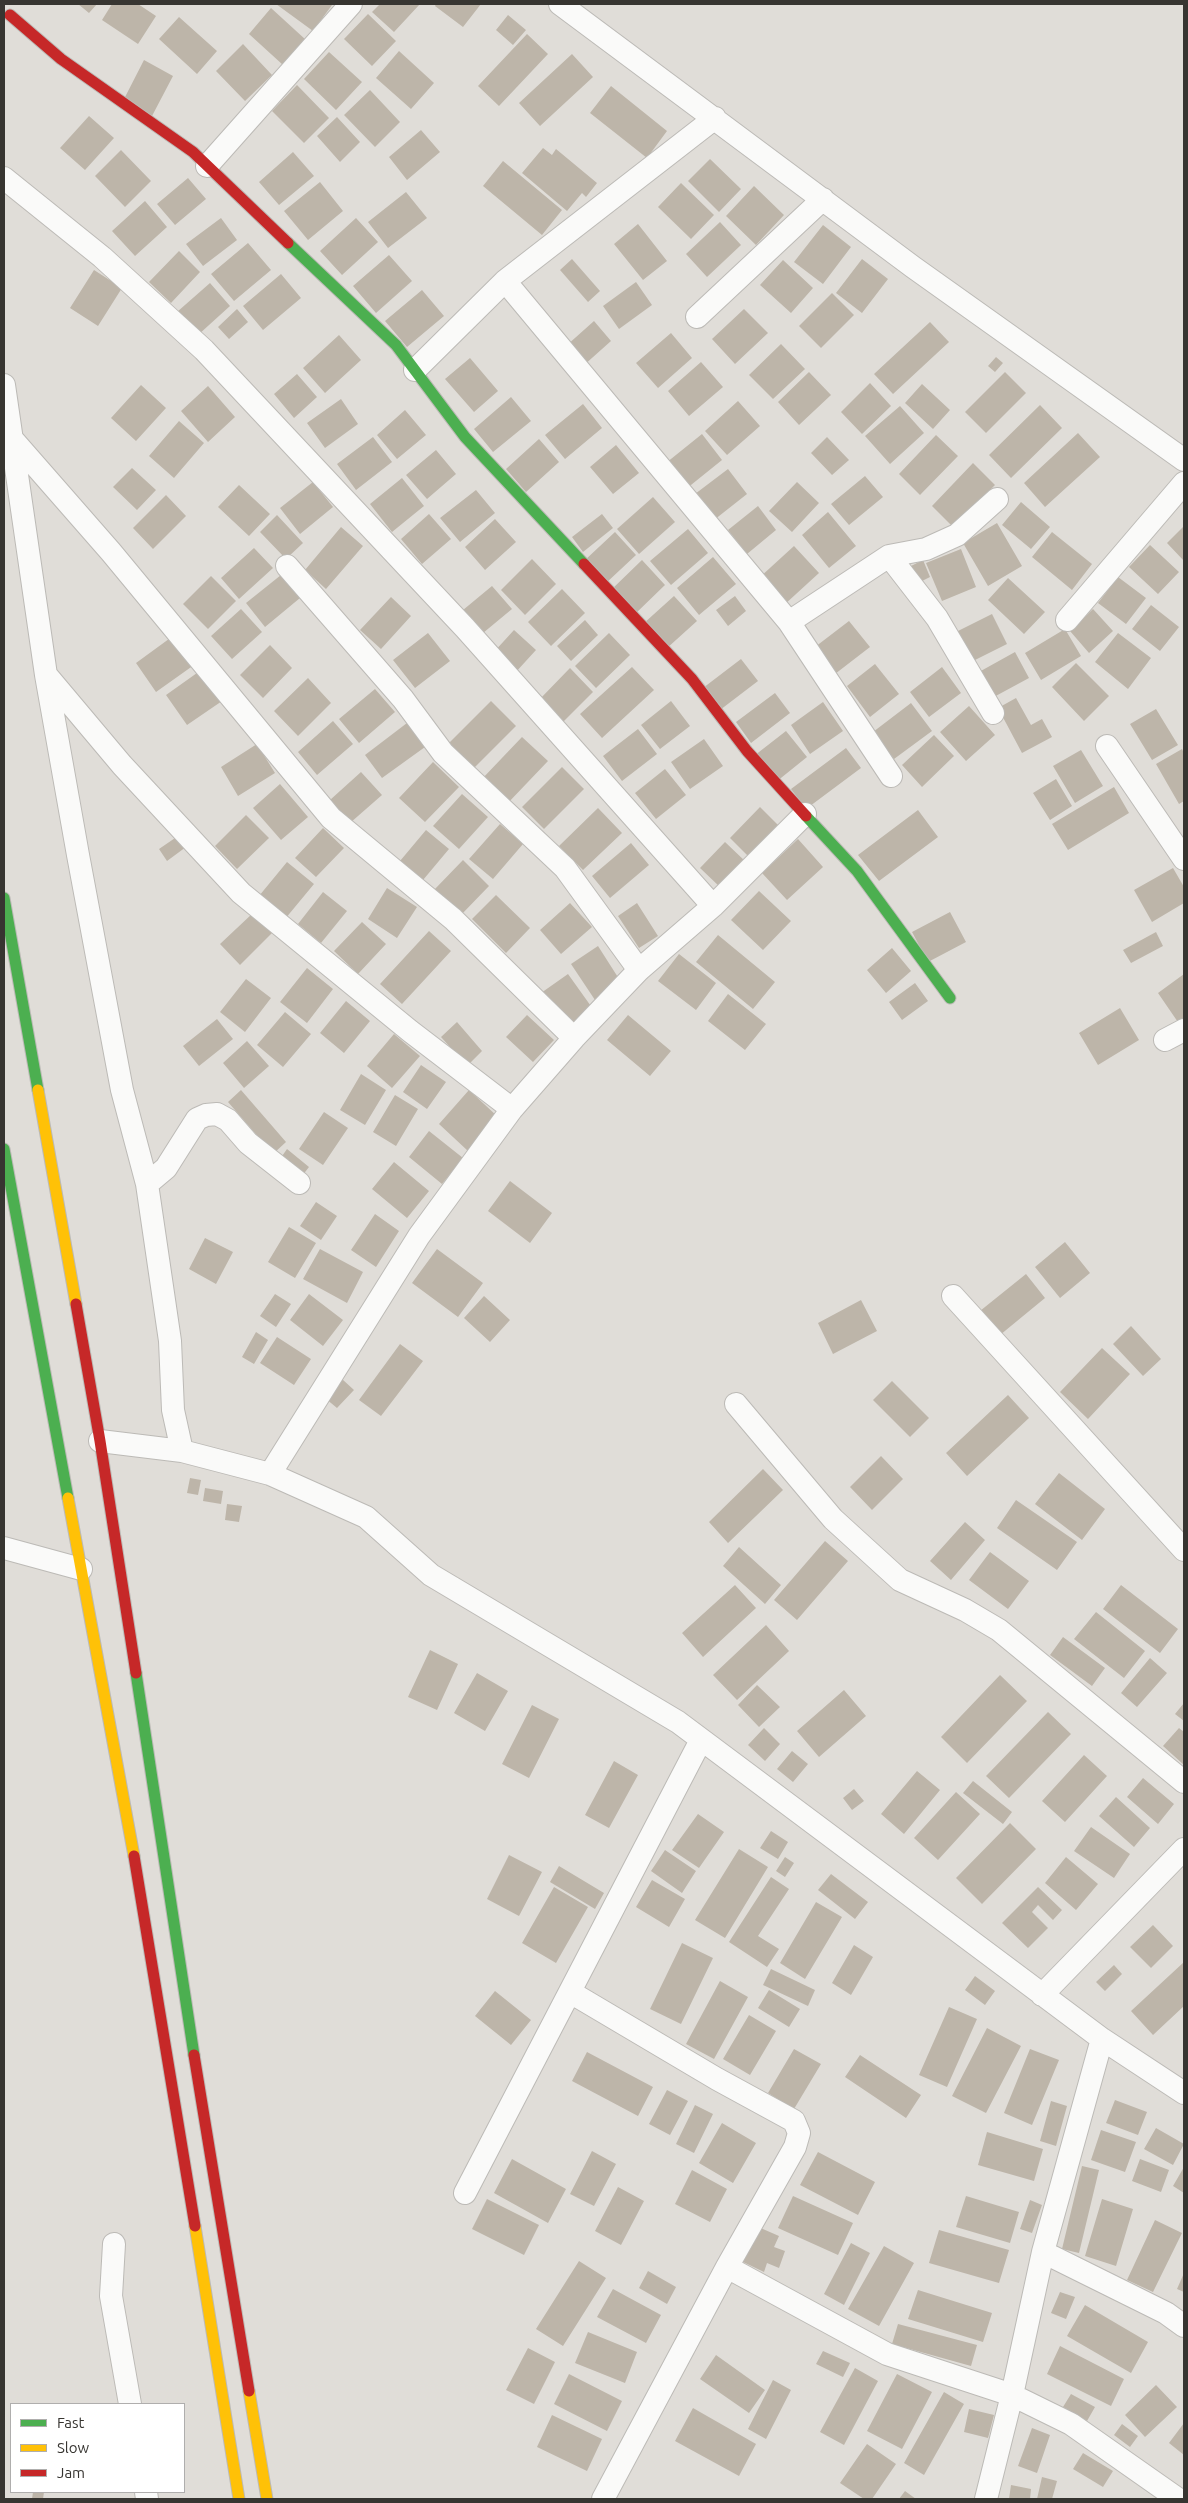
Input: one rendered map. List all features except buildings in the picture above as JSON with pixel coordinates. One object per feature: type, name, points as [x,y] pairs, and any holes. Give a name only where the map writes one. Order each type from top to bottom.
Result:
[{"type":"main road","points":[[10,14],[61,59],[193,152],[396,345],[465,437],[692,679],[747,751],[857,871],[950,998]]},
{"type":"main road","points":[[4,898],[100,1441],[163,1934],[239,2499]]},
{"type":"main road","points":[[4,1149],[82,1569],[163,1934],[267,2499]]},
{"type":"street","points":[[207,166],[351,4]]},
{"type":"street","points":[[560,4],[823,199],[1184,460]]},
{"type":"street","points":[[415,370],[505,281],[716,118]]},
{"type":"street","points":[[4,178],[102,257],[204,350],[465,628],[713,906]]},
{"type":"street","points":[[697,317],[823,199]]},
{"type":"street","points":[[505,281],[789,622],[891,776]]},
{"type":"street","points":[[4,385],[46,675],[122,1090],[147,1184],[170,1341],[173,1410],[182,1451]]},
{"type":"street","points":[[13,440],[111,552],[331,818],[453,919],[574,1038]]},
{"type":"street","points":[[1066,620],[1184,482]]},
{"type":"street","points":[[789,622],[889,556],[926,549],[957,535],[996,499]]},
{"type":"street","points":[[889,556],[936,618],[993,713]]},
{"type":"street","points":[[287,566],[403,699],[443,753],[565,868],[640,970]]},
{"type":"street","points":[[46,675],[122,765],[241,893],[410,1031],[512,1109]]},
{"type":"street","points":[[1107,746],[1184,859]]},
{"type":"street","points":[[270,1474],[419,1236],[512,1109],[574,1038],[640,970],[713,906],[805,814]]},
{"type":"street","points":[[147,1184],[166,1168],[197,1119],[206,1115],[217,1114],[228,1120],[248,1143],[299,1183]]},
{"type":"street","points":[[953,1296],[1184,1550]]},
{"type":"street","points":[[736,1404],[833,1519],[900,1580],[965,1610],[999,1630],[1184,1782]]},
{"type":"street","points":[[100,1441],[182,1451],[270,1474],[366,1517],[431,1576],[678,1722],[1102,2039],[1184,2093]]},
{"type":"street","points":[[4,1548],[82,1569]]},
{"type":"street","points":[[465,2193],[701,1740]]},
{"type":"street","points":[[1042,1994],[1184,1848]]},
{"type":"street","points":[[570,1992],[717,2079],[794,2121],[799,2133],[795,2147],[727,2267],[603,2499]]},
{"type":"street","points":[[986,2499],[1012,2395],[1043,2252],[1102,2039]]},
{"type":"street","points":[[114,2244],[111,2296],[130,2403]]},
{"type":"street","points":[[1043,2252],[1166,2314],[1184,2326]]},
{"type":"street","points":[[727,2267],[887,2354],[1012,2395],[1071,2424],[1178,2499]]},
{"type":"traffic: fast","points":[[288,243],[396,345],[465,437],[584,564]]},
{"type":"traffic: fast","points":[[806,816],[857,871],[950,998]]},
{"type":"traffic: fast","points":[[4,898],[38,1090]]},
{"type":"traffic: fast","points":[[4,1149],[68,1498]]},
{"type":"traffic: fast","points":[[136,1673],[194,2055]]},
{"type":"traffic: slow","points":[[38,1090],[76,1304]]},
{"type":"traffic: slow","points":[[68,1498],[134,1856]]},
{"type":"traffic: slow","points":[[195,2226],[239,2499]]},
{"type":"traffic: slow","points":[[249,2391],[267,2499]]},
{"type":"traffic: jam","points":[[10,15],[61,59],[193,152],[288,243]]},
{"type":"traffic: jam","points":[[584,564],[692,679],[747,751],[806,816]]},
{"type":"traffic: jam","points":[[76,1304],[100,1441],[136,1673]]},
{"type":"traffic: jam","points":[[134,1856],[195,2226]]},
{"type":"traffic: jam","points":[[194,2055],[249,2391]]}]
